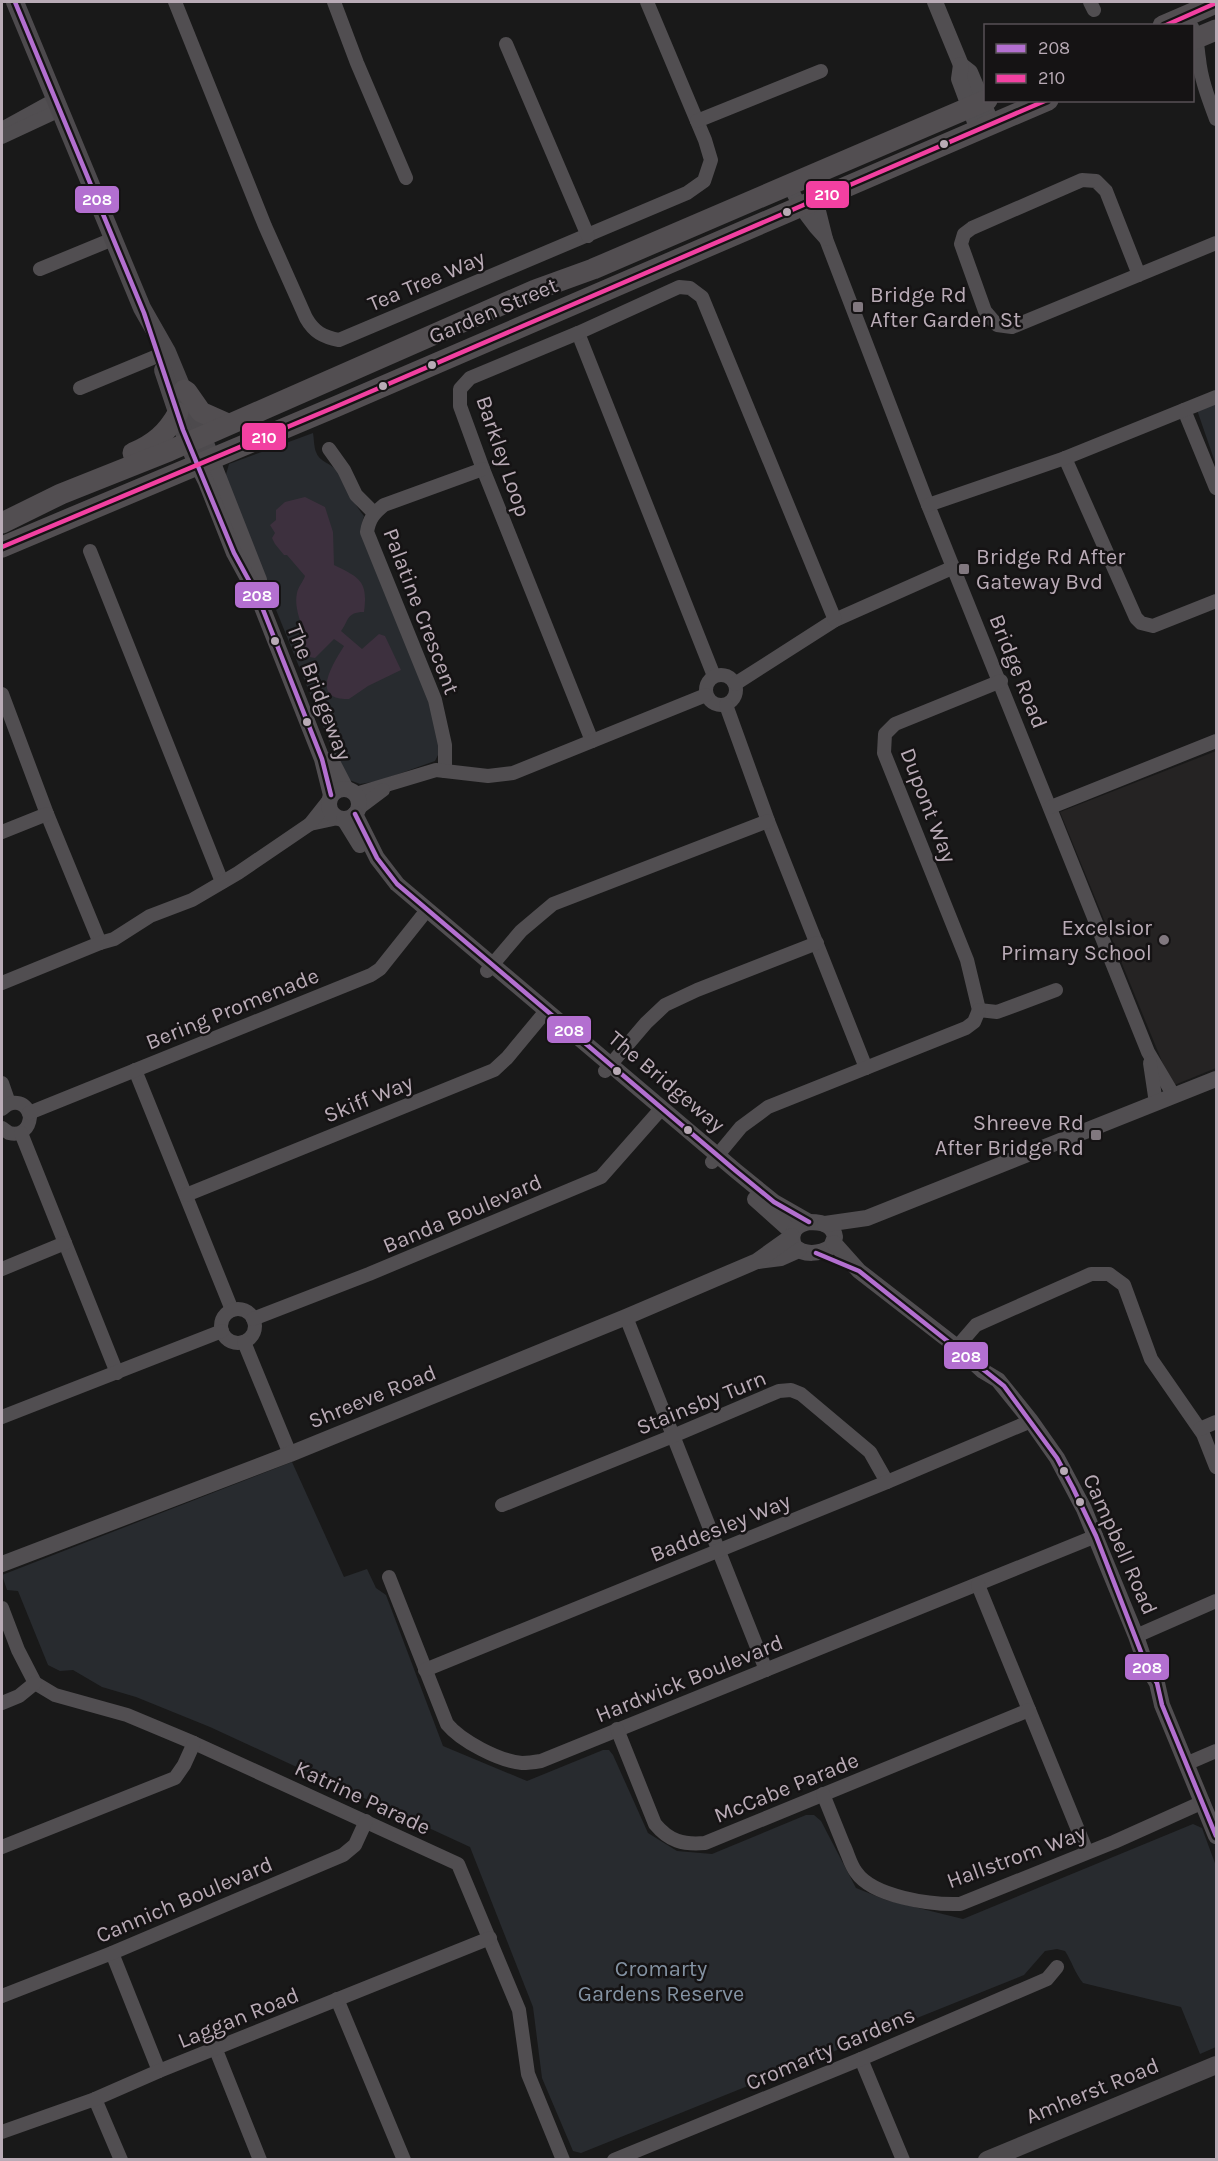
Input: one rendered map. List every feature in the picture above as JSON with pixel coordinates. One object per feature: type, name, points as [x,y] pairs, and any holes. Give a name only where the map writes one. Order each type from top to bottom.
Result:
[{"type":"main road","points":[[15,2],[162,354],[184,390],[201,412],[228,424]]},
{"type":"main road","points":[[1196,29],[1216,3]]},
{"type":"main road","name":"Garden Street","points":[[2,547],[335,407],[1043,102]]},
{"type":"main road","name":"Garden Street","points":[[2,523],[61,494],[195,439],[535,290],[593,269],[979,104]]},
{"type":"main road","points":[[162,354],[178,413],[195,439]]},
{"type":"main road","points":[[184,390],[195,439]]},
{"type":"main road","points":[[61,494],[66,486],[77,477],[151,445],[166,432],[178,413]]},
{"type":"main road","name":"The Bridgeway","points":[[195,439],[204,461]]},
{"type":"main road","name":"Amherst Road","points":[[987,2160],[1216,2066]]},
{"type":"street","name":"Tea Tree Way","points":[[175,2],[265,226],[306,318],[312,329],[321,335],[339,340],[687,193],[704,181],[711,160],[647,2]]},
{"type":"street","points":[[334,2],[357,63],[406,178]]},
{"type":"street","points":[[935,2],[961,65],[959,80],[979,104],[985,127]]},
{"type":"street","points":[[1196,29],[1199,60],[1206,91],[1216,119]]},
{"type":"street","points":[[506,44],[588,236]]},
{"type":"street","points":[[1194,70],[1206,91]]},
{"type":"street","points":[[697,121],[820,71]]},
{"type":"street","points":[[2,129],[58,104]]},
{"type":"street","points":[[2,136],[58,104]]},
{"type":"street","points":[[1139,275],[1106,191],[1096,181],[1082,180],[972,228],[964,234],[961,244],[985,311],[997,326],[1012,327],[1139,275],[1216,243]]},
{"type":"street","name":"Bridge Road","points":[[798,182],[808,203],[811,224],[826,238],[928,505],[1148,1052],[1174,1096]]},
{"type":"street","points":[[40,269],[113,239]]},
{"type":"street","name":"Barkley Loop","points":[[592,741],[460,406],[460,389],[470,378],[578,333],[679,287],[690,288],[702,297],[834,620]]},
{"type":"street","points":[[578,333],[714,676]]},
{"type":"street","points":[[80,388],[162,354]]},
{"type":"street","points":[[928,505],[1065,458],[1216,397]]},
{"type":"street","points":[[1184,410],[1216,488]]},
{"type":"street","points":[[329,449],[344,470],[356,495],[374,513]]},
{"type":"street","points":[[1065,458],[1136,618],[1141,623],[1153,626],[1216,601]]},
{"type":"street","name":"The Bridgeway","points":[[204,461],[207,482],[234,553],[258,597],[322,759],[345,805],[389,876],[425,913],[715,1158],[774,1202],[826,1232]]},
{"type":"street","name":"Palatine Crescent","points":[[445,771],[445,745],[435,700],[368,531],[368,523],[374,513],[384,505],[483,469]]},
{"type":"street","points":[[90,551],[222,882]]},
{"type":"street","points":[[735,684],[834,620],[954,567]]},
{"type":"street","points":[[725,675],[735,684],[735,695],[726,705],[715,705],[706,695],[706,684],[714,676],[725,675]]},
{"type":"street","name":"Dupont Way","points":[[979,1011],[967,960],[884,753],[884,743],[885,734],[895,724],[1000,681]]},
{"type":"street","points":[[2,694],[47,814],[100,943]]},
{"type":"street","points":[[2,983],[114,939],[150,916],[192,900],[238,873],[310,824],[389,785],[435,770],[488,777],[513,773],[706,695]]},
{"type":"street","points":[[726,705],[768,821],[866,1068]]},
{"type":"street","points":[[1051,807],[1216,741]]},
{"type":"street","points":[[310,824],[345,805]]},
{"type":"street","points":[[2,832],[47,814]]},
{"type":"street","points":[[490,968],[522,931],[554,904],[768,821]]},
{"type":"street","name":"Bering Promenade","points":[[29,1113],[371,975],[380,969],[425,913]]},
{"type":"street","points":[[608,1068],[646,1023],[665,1005],[697,990],[817,943]]},
{"type":"street","points":[[715,1158],[741,1127],[768,1107],[966,1028],[974,1022],[979,1011],[997,1012],[1056,990]]},
{"type":"street","name":"Skiff Way","points":[[186,1195],[494,1070],[544,1014]]},
{"type":"street","name":"Bridge Road","points":[[1148,1052],[1156,1103]]},
{"type":"street","points":[[135,1070],[232,1310]]},
{"type":"street","name":"Shreeve Road","points":[[800,1243],[799,1226],[826,1232],[867,1218],[1216,1079]]},
{"type":"street","points":[[2,1083],[5,1106],[21,1104],[29,1113],[28,1126],[21,1133],[9,1133],[2,1128]]},
{"type":"street","name":"Banda Boulevard","points":[[253,1319],[369,1274],[601,1177],[659,1112]]},
{"type":"street","points":[[21,1133],[117,1373]]},
{"type":"street","name":"The Bridgeway","points":[[715,1158],[800,1243]]},
{"type":"street","name":"Shreeve Road","points":[[2,1564],[290,1454],[626,1317],[800,1243],[831,1247],[826,1232]]},
{"type":"street","name":"Campbell Road","points":[[826,1232],[859,1271],[957,1347],[983,1371],[998,1380],[1057,1458],[1096,1536],[1146,1665],[1157,1683],[1162,1705],[1188,1763],[1216,1836]]},
{"type":"street","points":[[2,1269],[65,1243]]},
{"type":"street","name":"Campbell Road","points":[[800,1243],[859,1271]]},
{"type":"street","points":[[957,1347],[976,1325],[1090,1274],[1109,1274],[1124,1285],[1151,1359],[1200,1429],[1216,1467]]},
{"type":"street","points":[[232,1310],[243,1310],[253,1319],[253,1333],[244,1342],[230,1341],[222,1331],[223,1319],[232,1310]]},
{"type":"street","points":[[626,1317],[766,1670]]},
{"type":"street","points":[[2,1417],[222,1331]]},
{"type":"street","points":[[244,1342],[290,1454]]},
{"type":"street","name":"Stainsby Turn","points":[[502,1505],[779,1391],[791,1390],[801,1394],[870,1452],[887,1482]]},
{"type":"street","name":"Baddesley Way","points":[[425,1670],[887,1482],[1030,1421]]},
{"type":"street","points":[[1200,1429],[1216,1422]]},
{"type":"street","name":"Hardwick Boulevard","points":[[389,1577],[447,1724],[467,1743],[522,1763],[541,1761],[1096,1536]]},
{"type":"street","points":[[978,1585],[1087,1852]]},
{"type":"street","points":[[1136,1636],[1216,1601]]},
{"type":"street","points":[[2,1608],[18,1650],[35,1683],[19,1695],[2,1703]]},
{"type":"street","name":"Katrine Parade","points":[[35,1683],[55,1695],[126,1715],[194,1743],[458,1864],[519,2010],[528,2074],[563,2160]]},
{"type":"street","name":"McCabe Parade","points":[[617,1729],[655,1824],[676,1842],[690,1844],[705,1843],[1029,1710]]},
{"type":"street","points":[[2,1847],[175,1778],[194,1743]]},
{"type":"street","points":[[1188,1763],[1216,1751]]},
{"type":"street","name":"Hallstrom Way","points":[[823,1794],[855,1871],[865,1882],[908,1898],[940,1905],[960,1904],[1203,1802]]},
{"type":"street","name":"Cannich Boulevard","points":[[2,1996],[112,1953],[343,1855],[355,1845],[366,1821]]},
{"type":"street","name":"Laggan Road","points":[[2,2132],[95,2099],[490,1938]]},
{"type":"street","points":[[112,1953],[159,2071]]},
{"type":"street","name":"Cromarty Gardens","points":[[614,2160],[861,2059],[1047,1979],[1057,1967]]},
{"type":"street","points":[[337,1999],[404,2160]]},
{"type":"street","points":[[216,2050],[260,2160]]},
{"type":"street","points":[[861,2059],[903,2160]]},
{"type":"street","points":[[95,2099],[121,2160]]},
{"type":"shaded area","points":[[305,497],[325,507],[333,532],[334,565],[361,582],[365,594],[364,612],[351,615],[341,631],[362,649],[379,634],[385,636],[401,670],[368,686],[349,699],[337,698],[330,694],[327,687],[330,671],[344,646],[334,639],[315,658],[304,656],[301,638],[304,632],[296,598],[305,576],[287,555],[284,555],[272,538],[275,533],[270,525],[276,520],[276,510],[285,502]]},
{"type":"shaded area","name":"Excelsior Primary School","points":[[1216,751],[1216,1068],[1172,1086],[1060,812]]},
{"type":"green space","points":[[1216,399],[1216,465],[1196,407]]},
{"type":"green space","points":[[313,433],[318,455],[337,471],[364,516],[363,532],[437,721],[439,753],[435,761],[379,781],[360,784],[344,778],[226,486],[225,478],[229,464]]},
{"type":"green space","name":"Cromarty Gardens Reserve","points":[[292,1462],[344,1577],[367,1569],[376,1588],[386,1595],[443,1746],[527,1781],[603,1750],[609,1750],[648,1833],[677,1851],[712,1854],[806,1815],[814,1815],[821,1821],[856,1888],[886,1900],[963,1919],[1193,1824],[1202,1828],[1216,1866],[1216,2047],[1200,2054],[1181,2007],[1083,1983],[1065,1951],[1057,1949],[1045,1951],[1024,1975],[581,2153],[573,2151],[542,2078],[533,2007],[470,1847],[210,1727],[136,1697],[102,1687],[73,1670],[60,1671],[48,1665],[18,1591],[7,1590],[2,1575]]},
{"type":"transit line","name":"208","points":[[15,2],[144,313],[183,430],[234,553],[258,597],[322,759],[331,795]]},
{"type":"transit line","name":"210","points":[[1169,24],[1216,3]]},
{"type":"transit line","name":"210","points":[[2,547],[335,407],[1042,102]]},
{"type":"transit line","name":"208","points":[[355,814],[377,858],[397,884],[736,1171],[774,1202],[809,1222]]},
{"type":"transit line","name":"208","points":[[816,1253],[859,1271],[1004,1386],[1057,1458],[1096,1536],[1146,1665],[1157,1683],[1162,1705],[1216,1836]]},
{"type":"place","name":"Bridge Rd After Garden St","points":[[858,307]]},
{"type":"place","name":"Bridge Rd After Gateway Bvd","points":[[964,569]]},
{"type":"place","name":"Excelsior Primary School","points":[[1164,940]]},
{"type":"place","name":"Shreeve Rd After Bridge Rd","points":[[1096,1135]]}]
